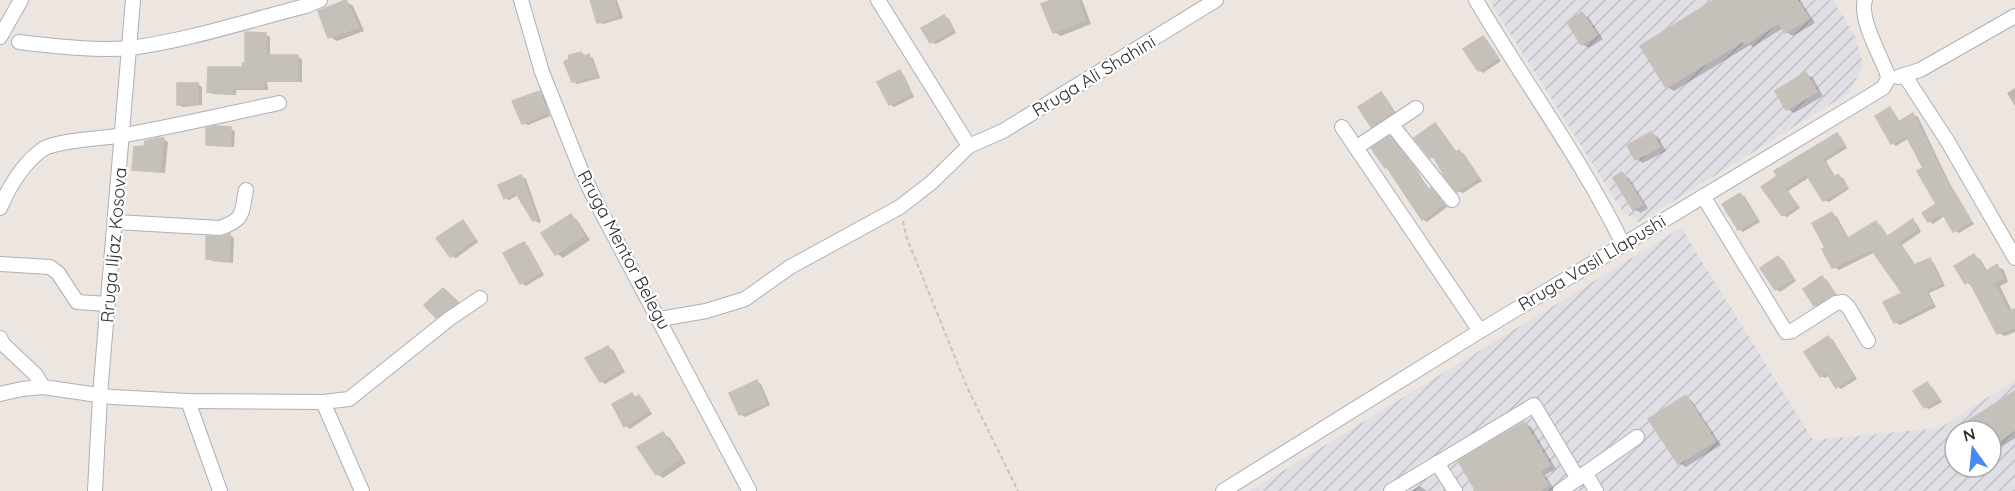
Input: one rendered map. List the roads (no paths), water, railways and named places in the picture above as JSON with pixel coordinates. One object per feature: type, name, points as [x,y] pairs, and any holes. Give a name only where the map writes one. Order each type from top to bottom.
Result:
[{"type":"street","points":[[0,37],[21,0]]},
{"type":"street","name":"Rruga Iljaz Kosova","points":[[95,491],[100,395],[133,0]]},
{"type":"street","points":[[19,42],[130,48],[203,33],[306,6],[320,0]]},
{"type":"street","name":"Rruga Mentor Belegu","points":[[521,0],[542,72],[581,170],[602,215],[660,319],[749,490]]},
{"type":"street","points":[[878,0],[969,146]]},
{"type":"street","name":"Rruga Ali Shahini","points":[[660,319],[706,311],[745,299],[790,267],[900,207],[969,146],[1004,131],[1216,0]]},
{"type":"street","points":[[1476,0],[1567,145],[1606,210],[1623,244]]},
{"type":"street","points":[[1865,0],[1863,6],[1865,19],[1888,79],[1905,76],[1945,57],[2015,16]]},
{"type":"street","points":[[1905,76],[1948,142],[2015,258]]},
{"type":"street","name":"Rruga Vasil Llapushi","points":[[1223,491],[1480,330],[1872,96],[1883,88],[1888,79]]},
{"type":"street","points":[[0,208],[19,173],[45,148],[86,139],[123,135],[279,103]]},
{"type":"street","points":[[1357,147],[1416,108]]},
{"type":"street","points":[[1392,124],[1452,200]]},
{"type":"street","points":[[1342,127],[1480,330]]},
{"type":"street","points":[[116,222],[220,228],[235,223],[241,214],[246,190]]},
{"type":"street","points":[[1704,196],[1786,332],[1792,331],[1836,303],[1843,302],[1849,308],[1868,341]]},
{"type":"street","points":[[0,264],[50,267],[58,273],[77,302],[108,304]]},
{"type":"street","points":[[0,394],[43,387],[100,395],[188,401],[323,402],[349,399],[480,298]]},
{"type":"street","points":[[0,338],[3,344],[35,374],[43,387]]},
{"type":"street","points":[[188,401],[220,491]]},
{"type":"street","points":[[323,402],[362,491]]},
{"type":"street","points":[[1391,491],[1534,405],[1582,477],[1596,491]]},
{"type":"street","points":[[1560,491],[1637,437]]},
{"type":"street","points":[[1437,463],[1455,491]]}]
